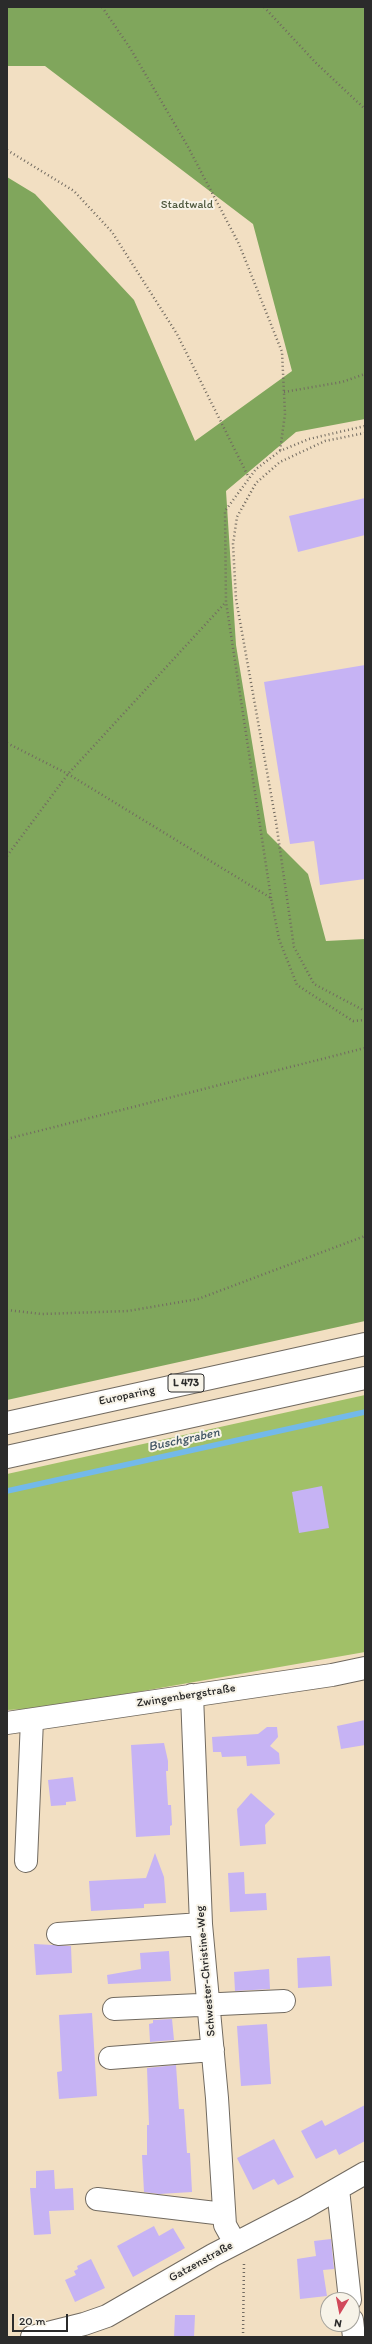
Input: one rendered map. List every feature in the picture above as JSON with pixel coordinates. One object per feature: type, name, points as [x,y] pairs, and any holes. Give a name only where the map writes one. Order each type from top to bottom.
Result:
[{"type":"street","name":"Europaring","points":[[7,1423],[365,1344]]},
{"type":"street","points":[[7,1457],[365,1378]]},
{"type":"street","name":"Zwingenbergstraße","points":[[7,1723],[332,1675],[365,1668]]},
{"type":"street","name":"Schwester-Christine-Weg","points":[[192,1695],[201,1924],[213,2050],[225,2225],[235,2243]]},
{"type":"street","points":[[26,1861],[32,1720]]},
{"type":"street","points":[[58,1934],[201,1924]]},
{"type":"street","points":[[114,2009],[284,2001]]},
{"type":"street","points":[[110,2058],[213,2050]]},
{"type":"street","name":"Gatzenstraße","points":[[32,2337],[101,2329],[235,2243],[338,2189],[365,2173]]},
{"type":"street","points":[[338,2189],[349,2292]]},
{"type":"street","points":[[97,2199],[224,2214]]},
{"type":"path","points":[[102,7],[130,48],[187,145],[239,244],[282,352],[285,414],[280,451]]},
{"type":"path","points":[[264,7],[316,63],[365,109]]},
{"type":"path","points":[[7,150],[74,191],[112,232],[177,334],[249,478]]},
{"type":"path","points":[[284,392],[342,382],[365,374]]},
{"type":"path","points":[[365,426],[308,439],[280,451],[256,469],[225,511],[226,602],[271,898],[279,939],[297,985],[353,1022],[365,1020]]},
{"type":"path","points":[[365,434],[324,441],[280,462],[256,483],[237,517],[233,544],[236,599],[276,822],[294,947],[314,984],[365,1011]]},
{"type":"path","points":[[7,856],[68,774],[226,602]]},
{"type":"path","points":[[7,743],[68,774],[271,898]]},
{"type":"path","points":[[7,1139],[365,1048]]},
{"type":"path","points":[[7,1310],[42,1314],[128,1311],[198,1299],[365,1236]]},
{"type":"path","points":[[235,2243],[244,2259],[243,2337]]},
{"type":"green space","name":"Stadtwald","points":[[7,7],[365,7],[365,419],[296,432],[226,491],[236,645],[267,833],[308,874],[326,941],[365,939],[365,1321],[7,1400],[7,177],[35,194],[134,300],[195,441],[292,371],[253,224],[45,66],[7,66]]},
{"type":"green space","points":[[365,1395],[365,1652],[46,1708],[7,1710],[7,1474]]},
{"type":"building","points":[[365,498],[365,535],[298,552],[289,516]]},
{"type":"building","points":[[365,665],[365,879],[320,885],[314,841],[290,844],[264,682]]},
{"type":"building","points":[[322,1486],[329,1528],[299,1533],[292,1492]]},
{"type":"building","points":[[365,1720],[365,1745],[341,1749],[337,1726]]},
{"type":"building","points":[[267,1727],[277,1727],[278,1737],[270,1746],[279,1753],[280,1764],[247,1766],[246,1756],[222,1757],[221,1752],[213,1752],[212,1737],[258,1734]]},
{"type":"building","points":[[164,1743],[168,1761],[168,1771],[166,1771],[168,1805],[171,1805],[172,1825],[170,1826],[170,1835],[136,1837],[131,1745]]},
{"type":"building","points":[[73,1777],[76,1801],[66,1802],[66,1805],[51,1806],[48,1780]]},
{"type":"building","points":[[251,1793],[275,1814],[265,1825],[266,1844],[240,1846],[237,1809]]},
{"type":"building","points":[[155,1853],[164,1877],[166,1903],[144,1904],[144,1908],[91,1911],[89,1881],[146,1878]]},
{"type":"building","points":[[244,1872],[245,1894],[266,1893],[267,1910],[230,1912],[228,1873]]},
{"type":"building","points":[[34,1944],[71,1946],[72,1973],[36,1975]]},
{"type":"building","points":[[169,1951],[171,1981],[108,1984],[107,1975],[141,1969],[140,1953]]},
{"type":"building","points":[[330,1956],[332,1986],[298,1988],[297,1958]]},
{"type":"building","points":[[269,1969],[270,1989],[235,1991],[234,1972]]},
{"type":"building","points":[[92,2013],[97,2096],[59,2099],[57,2072],[62,2071],[59,2015]]},
{"type":"building","points":[[172,2019],[174,2040],[150,2042],[149,2024],[153,2023],[153,2020]]},
{"type":"building","points":[[267,2024],[271,2084],[241,2086],[237,2026]]},
{"type":"building","points":[[176,2065],[179,2109],[184,2109],[187,2153],[190,2153],[192,2192],[159,2194],[144,2192],[142,2155],[147,2155],[147,2125],[149,2125],[147,2068]]},
{"type":"building","points":[[365,2105],[365,2141],[339,2155],[336,2149],[316,2159],[301,2131],[322,2120],[325,2126]]},
{"type":"building","points":[[274,2139],[294,2177],[278,2185],[274,2179],[253,2190],[237,2158]]},
{"type":"building","points":[[54,2170],[55,2189],[73,2188],[74,2210],[49,2211],[51,2234],[34,2235],[30,2188],[36,2188],[36,2171]]},
{"type":"building","points":[[154,2226],[159,2236],[173,2228],[185,2248],[133,2277],[117,2246]]},
{"type":"building","points":[[331,2239],[334,2269],[323,2270],[326,2292],[320,2292],[320,2297],[300,2299],[297,2259],[316,2256],[314,2241]]},
{"type":"building","points":[[91,2259],[105,2288],[75,2302],[65,2280],[76,2275],[74,2271],[78,2269],[77,2266]]},
{"type":"building","points":[[175,2315],[195,2315],[194,2337],[174,2337]]},
{"type":"waterway","name":"Buschgraben","points":[[7,1491],[365,1412]]}]
